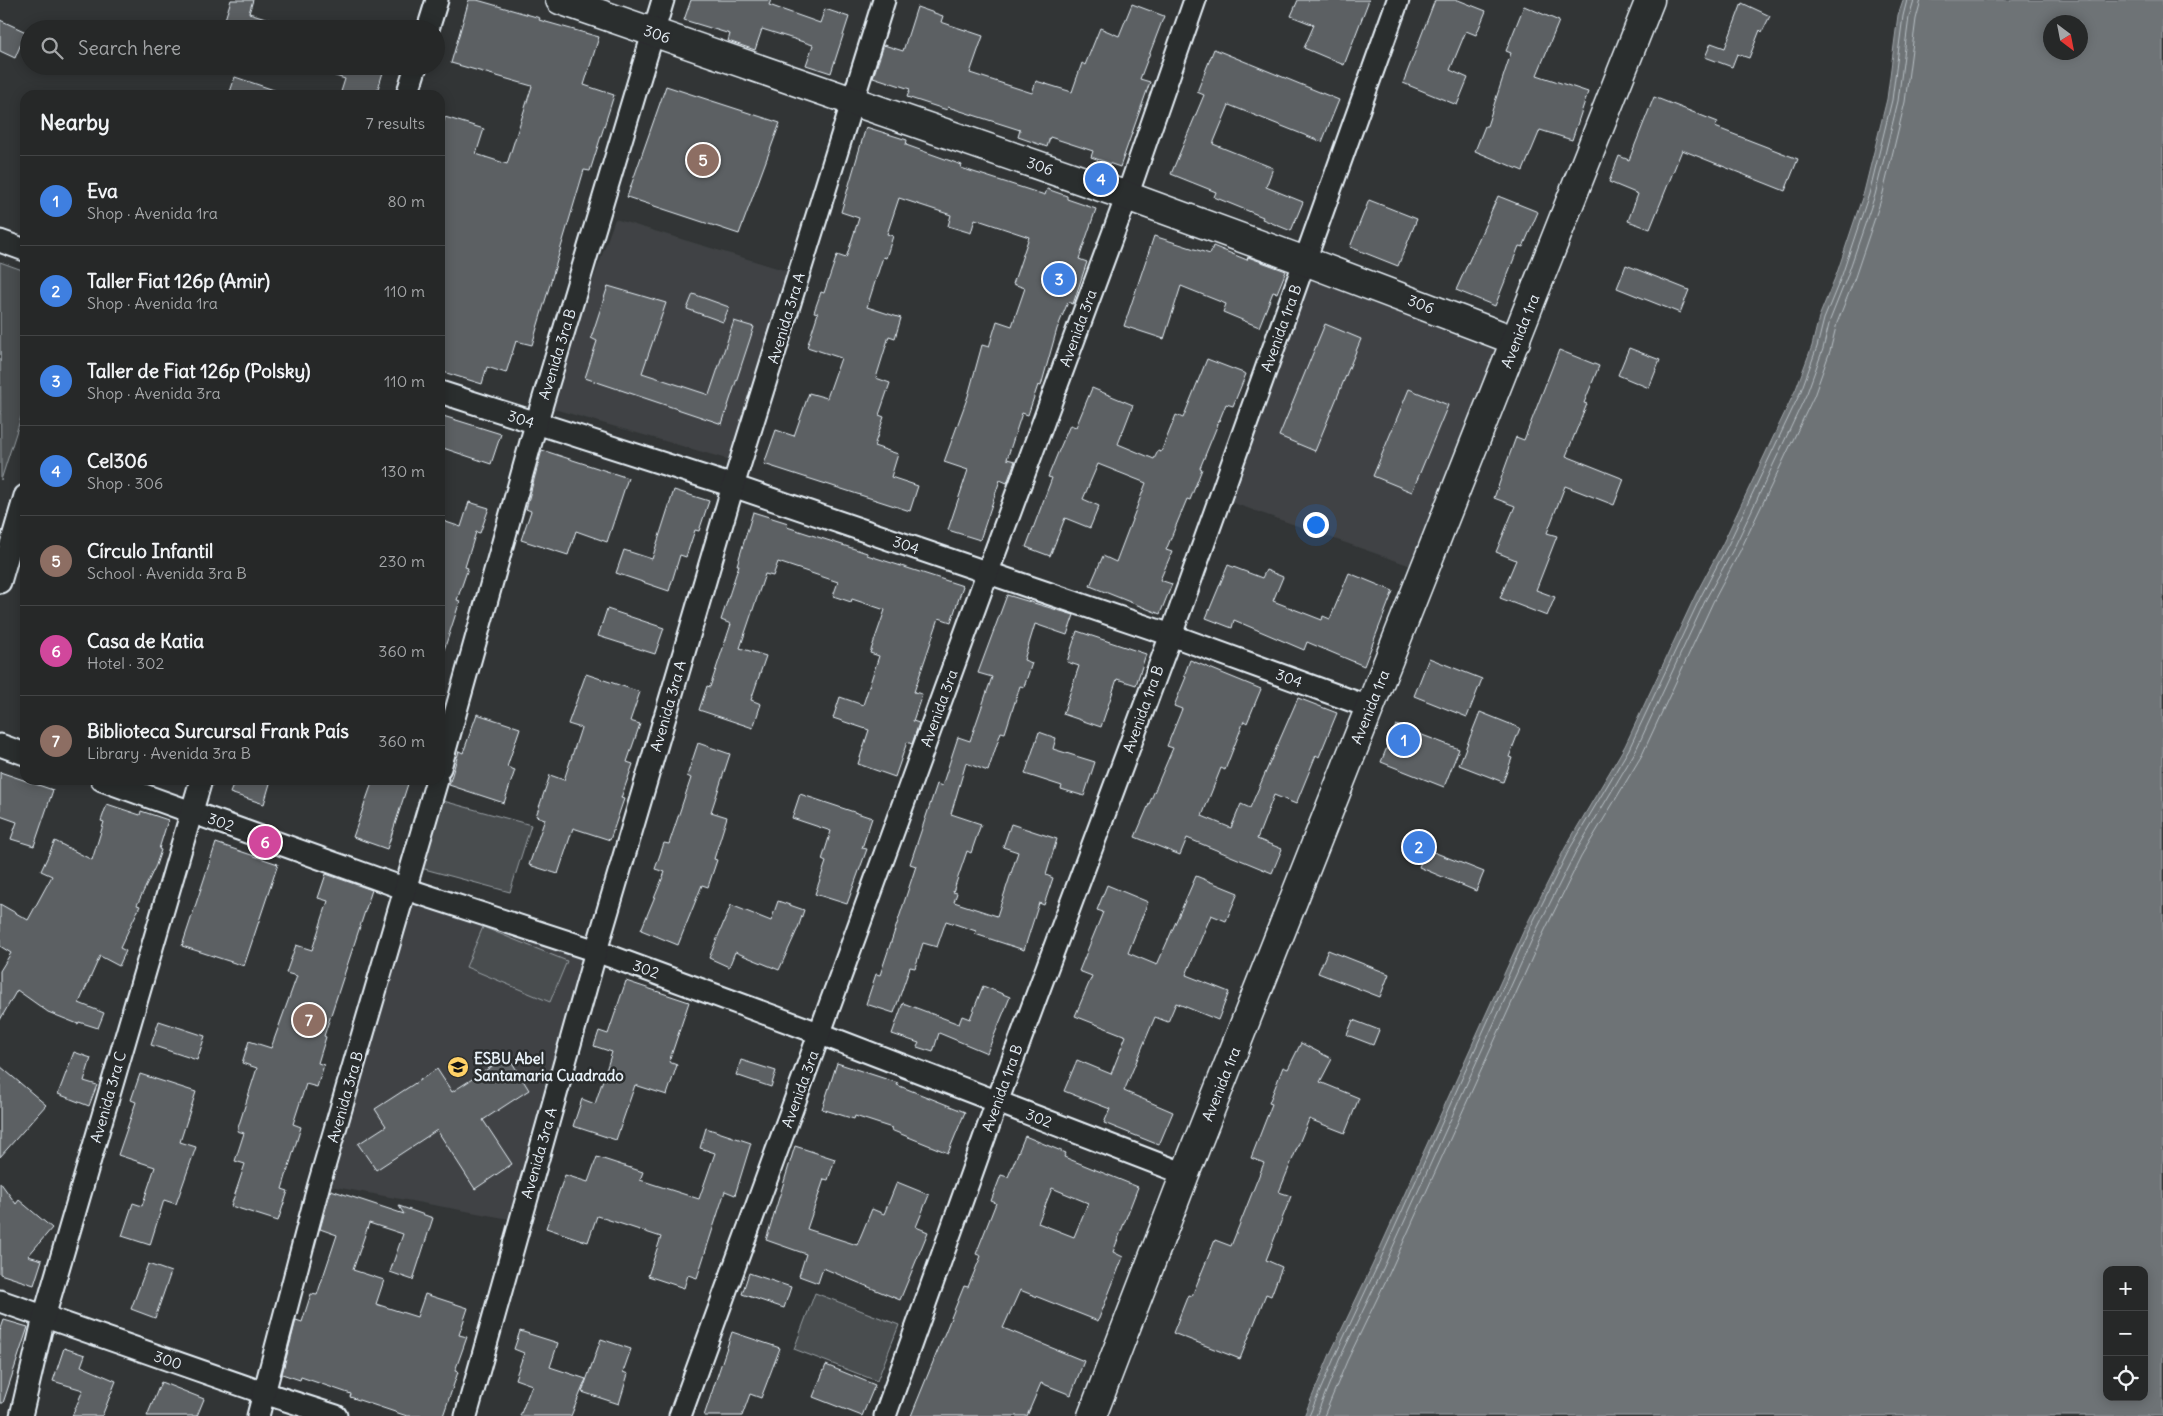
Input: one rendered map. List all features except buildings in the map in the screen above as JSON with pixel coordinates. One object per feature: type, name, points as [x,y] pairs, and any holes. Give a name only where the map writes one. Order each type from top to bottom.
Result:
[{"type":"street","points":[[431,20],[437,0]]},
{"type":"street","name":"306","points":[[560,0],[1127,196],[1305,260],[1516,341]]},
{"type":"street","name":"Avenida 3ra B","points":[[445,750],[536,424],[663,0]]},
{"type":"street","name":"Avenida 3ra A","points":[[466,1416],[596,951],[733,486],[884,0]]},
{"type":"street","name":"Avenida 3ra","points":[[680,1416],[1127,196],[1195,0]]},
{"type":"street","name":"Avenida 1ra B","points":[[885,1416],[997,1102],[1171,635],[1398,0]]},
{"type":"street","name":"Avenida 1ra","points":[[1092,1416],[1369,707],[1650,0]]},
{"type":"street","points":[[409,90],[413,75]]},
{"type":"street","points":[[0,241],[20,248]]},
{"type":"street","name":"304","points":[[445,394],[733,486],[987,574],[1171,635],[1369,707]]},
{"type":"street","points":[[0,582],[20,520]]},
{"type":"street","points":[[0,745],[20,752]]},
{"type":"street","name":"302","points":[[117,785],[406,888],[596,951],[821,1034],[1185,1174]]},
{"type":"street","name":"Avenida 3ra C","points":[[21,1416],[44,1317],[200,785]]},
{"type":"street","name":"Avenida 3ra B","points":[[258,1416],[319,1184],[435,785]]},
{"type":"street","name":"300","points":[[0,1301],[264,1393],[336,1416]]},
{"type":"shaded area","points":[[615,219],[787,271],[730,460],[547,407]]},
{"type":"shaded area","points":[[1305,261],[1516,341],[1425,571],[1219,498]]},
{"type":"shaded area","points":[[0,262],[20,269],[20,421],[1,480]]},
{"type":"shaded area","points":[[436,799],[531,825],[510,892],[417,867]]},
{"type":"shaded area","name":"ESBU Abel Santamaria Cuadrado","points":[[406,889],[596,951],[520,1221],[319,1184]]},
{"type":"shaded area","points":[[483,927],[567,961],[550,1002],[466,967]]},
{"type":"shaded area","points":[[815,1293],[899,1325],[877,1381],[794,1349]]},
{"type":"water","points":[[1903,0],[2163,0],[2163,1416],[1304,1416],[1330,1354],[1372,1266],[1524,930],[1565,848],[1625,746],[1696,594],[1723,543],[1796,389],[1812,346],[1819,317],[1837,273],[1864,192],[1887,99],[1898,15]]},
{"type":"place","name":"Círculo Infantil","points":[[703,160]]},
{"type":"place","name":"Cel306","points":[[1101,179]]},
{"type":"place","name":"Taller de Fiat 126p (Polsky)","points":[[1059,279]]},
{"type":"place","name":"Eva","points":[[1404,740]]},
{"type":"place","name":"Casa de Katia","points":[[265,842]]},
{"type":"place","name":"Taller Fiat 126p (Amir)","points":[[1419,847]]},
{"type":"place","name":"Biblioteca Surcursal Frank País","points":[[309,1020]]},
{"type":"place","name":"ESBU Abel Santamaria Cuadrado","points":[[458,1067]]}]
